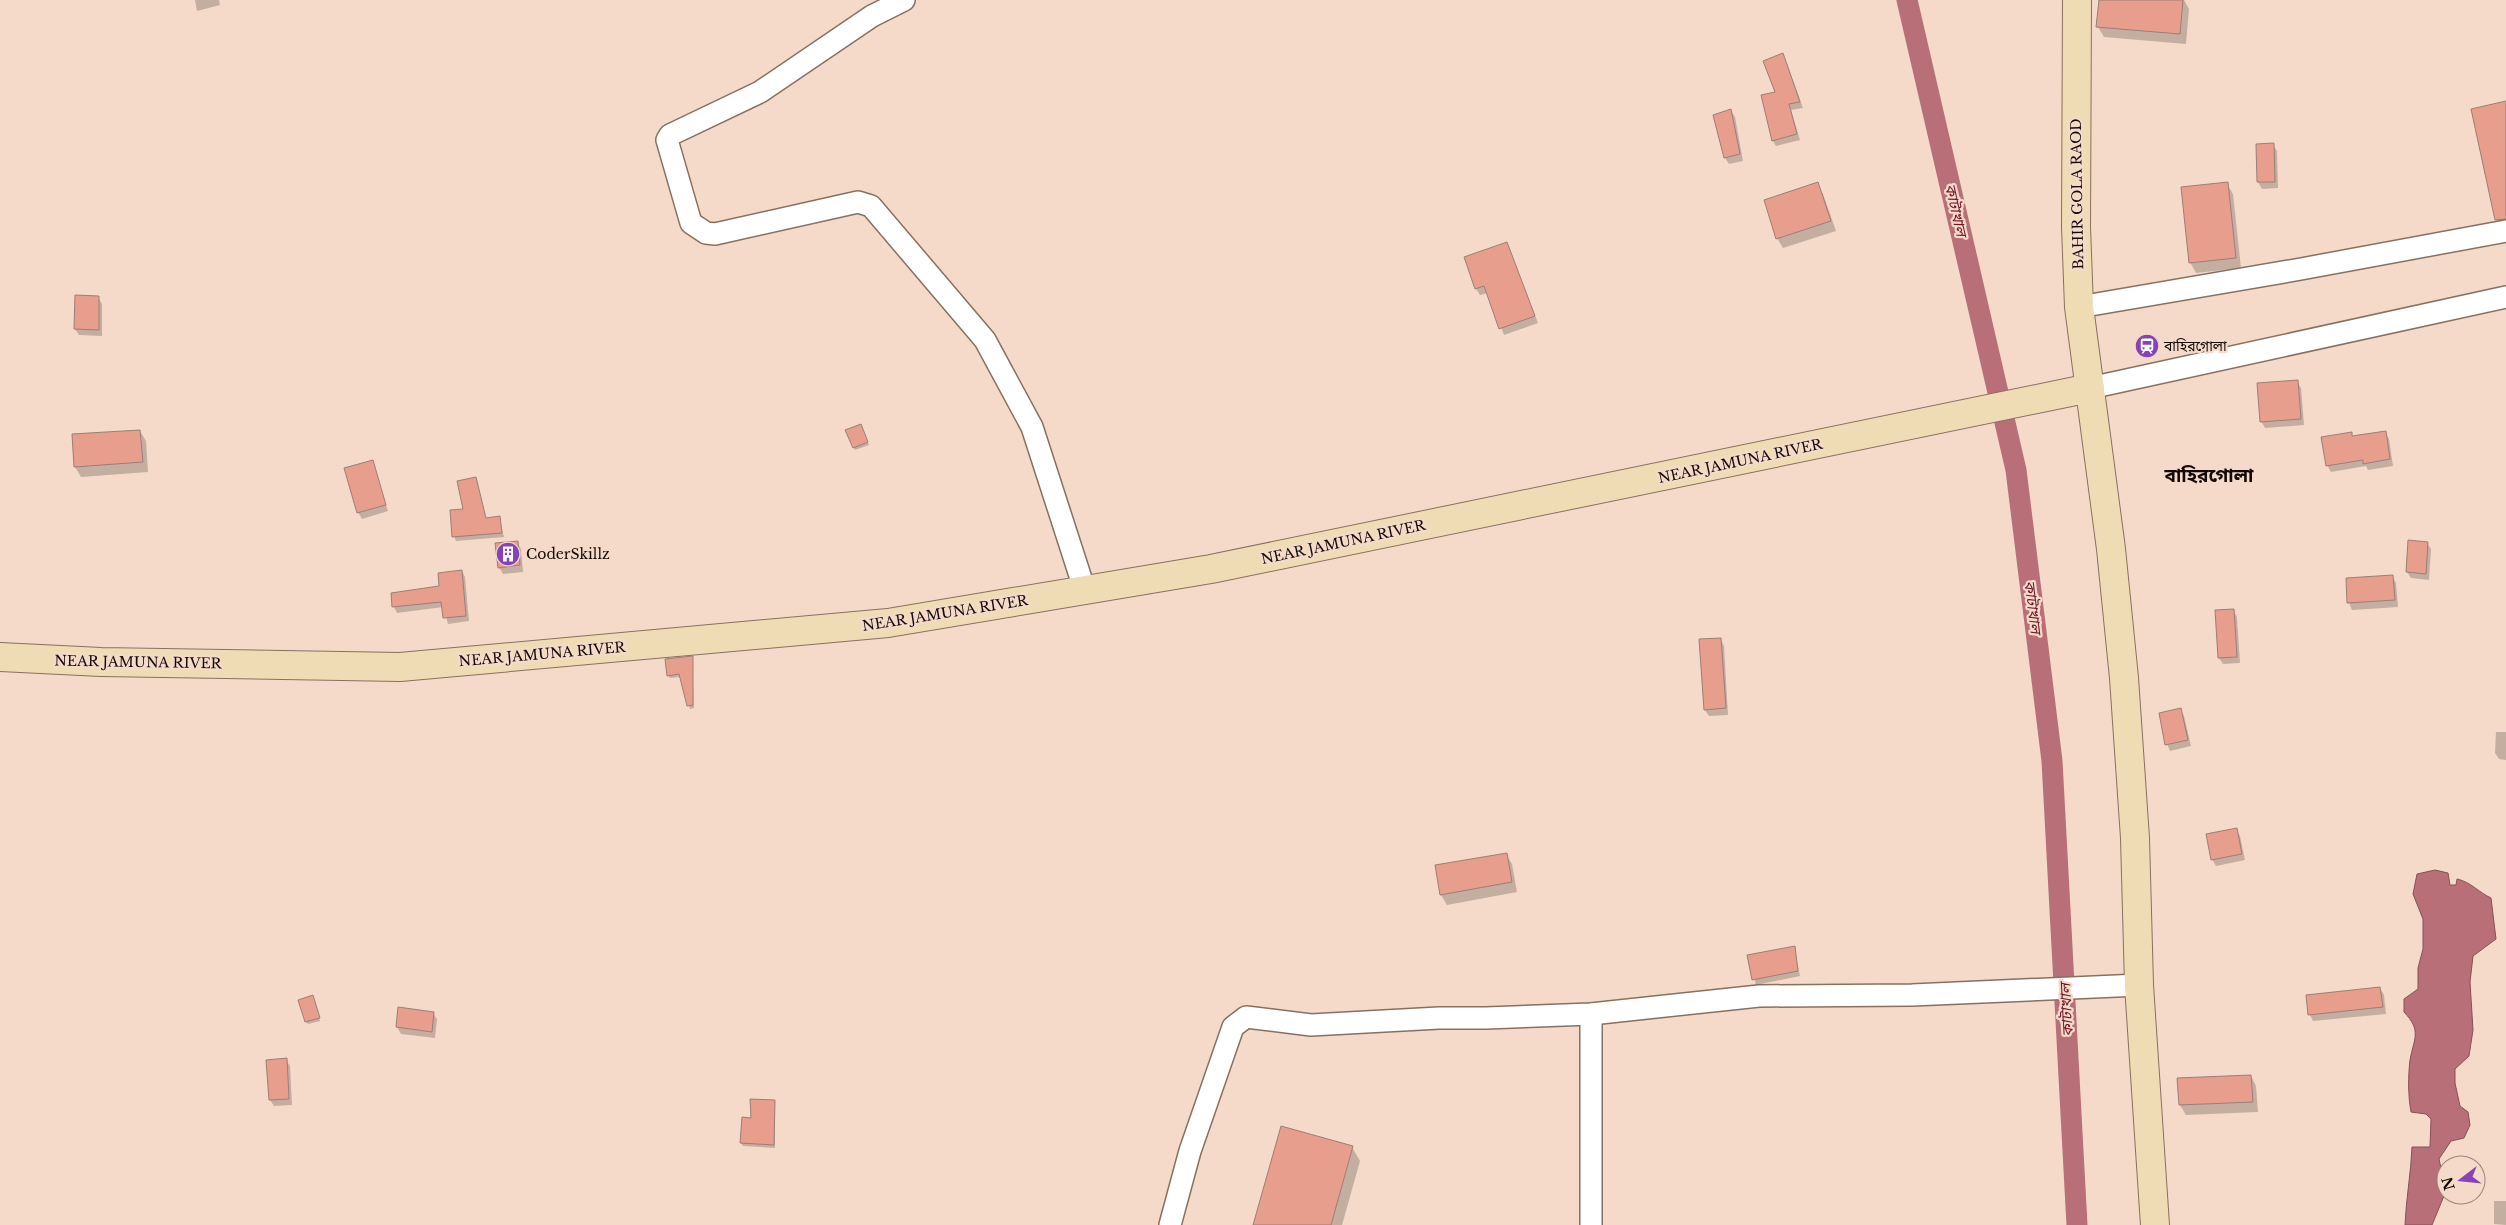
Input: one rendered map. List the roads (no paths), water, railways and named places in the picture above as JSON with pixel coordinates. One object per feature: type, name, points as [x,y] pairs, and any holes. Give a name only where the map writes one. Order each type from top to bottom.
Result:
[{"type":"street","points":[[904,0],[872,16],[760,92],[670,134],[667,140],[691,223],[706,233],[715,234],[858,202],[871,206],[985,340],[1032,427],[1085,591]]},
{"type":"street","name":"BAHIR GOLA RAOD","points":[[2077,0],[2076,227],[2079,307],[2111,549],[2124,678],[2135,838],[2128,985],[2155,1225]]},
{"type":"street","points":[[2079,307],[2301,269],[2506,230]]},
{"type":"street","points":[[2090,388],[2506,297]]},
{"type":"street","name":"NEAR JAMUNA RIVER","points":[[0,657],[101,662],[400,667],[888,623],[1211,569],[2090,388]]},
{"type":"street","points":[[1170,1225],[1190,1151],[1232,1028],[1241,1020],[1252,1017],[1311,1025],[1439,1018],[1591,1014],[1759,996],[1912,995],[2030,988],[2128,985]]},
{"type":"street","points":[[1591,1014],[1591,1225]]},
{"type":"waterway","name":"কাটাখাল","points":[[1907,0],[2016,470],[2052,761],[2077,1225]]},
{"type":"place","name":"বাহিরগোলা","points":[[2147,346]]},
{"type":"place","name":"CoderSkillz","points":[[508,554]]},
{"type":"district","name":"বাহিরগোলা","points":[[2209,475]]}]
